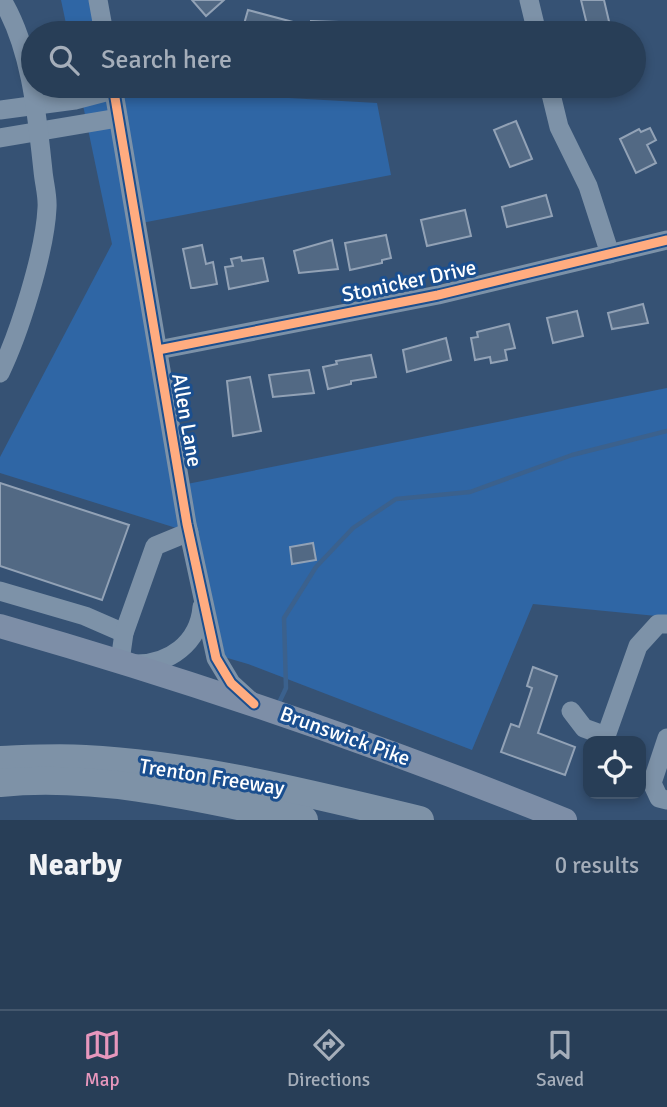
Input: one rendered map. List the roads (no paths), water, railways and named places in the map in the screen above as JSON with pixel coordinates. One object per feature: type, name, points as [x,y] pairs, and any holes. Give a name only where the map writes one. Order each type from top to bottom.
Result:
[{"type":"highway","name":"Trenton Freeway","points":[[2,775],[85,759],[165,768],[287,788],[420,820]]},
{"type":"highway","name":"Trenton Freeway","points":[[2,775],[160,791],[304,820]]},
{"type":"main road","name":"Brunswick Pike","points":[[0,626],[125,662],[295,717],[565,820]]},
{"type":"street","points":[[2,0],[15,21],[21,47]]},
{"type":"street","points":[[98,0],[102,21]]},
{"type":"street","points":[[529,0],[534,21]]},
{"type":"street","points":[[0,373],[8,355],[36,261],[47,208],[33,98]]},
{"type":"street","points":[[0,110],[81,98]]},
{"type":"street","name":"Allen Lane","points":[[115,98],[189,532],[203,599],[220,669],[259,705]]},
{"type":"street","points":[[552,98],[559,127],[588,186],[610,254]]},
{"type":"street","points":[[0,138],[118,118]]},
{"type":"street","name":"Stonicker Drive","points":[[158,350],[438,295],[667,240]]},
{"type":"street","points":[[125,662],[124,633],[155,546],[189,532]]},
{"type":"street","points":[[0,591],[85,616],[124,633]]},
{"type":"street","name":"Allen Lane","points":[[125,662],[162,661],[187,644],[202,616],[203,599]]},
{"type":"street","points":[[607,736],[638,646],[658,624],[667,624]]},
{"type":"street","points":[[570,712],[584,728],[600,736]]},
{"type":"street","points":[[656,797],[652,783],[667,738]]},
{"type":"waterway","points":[[278,705],[286,688],[284,618],[316,567],[353,528],[396,499],[470,492],[572,455],[667,431]]}]
